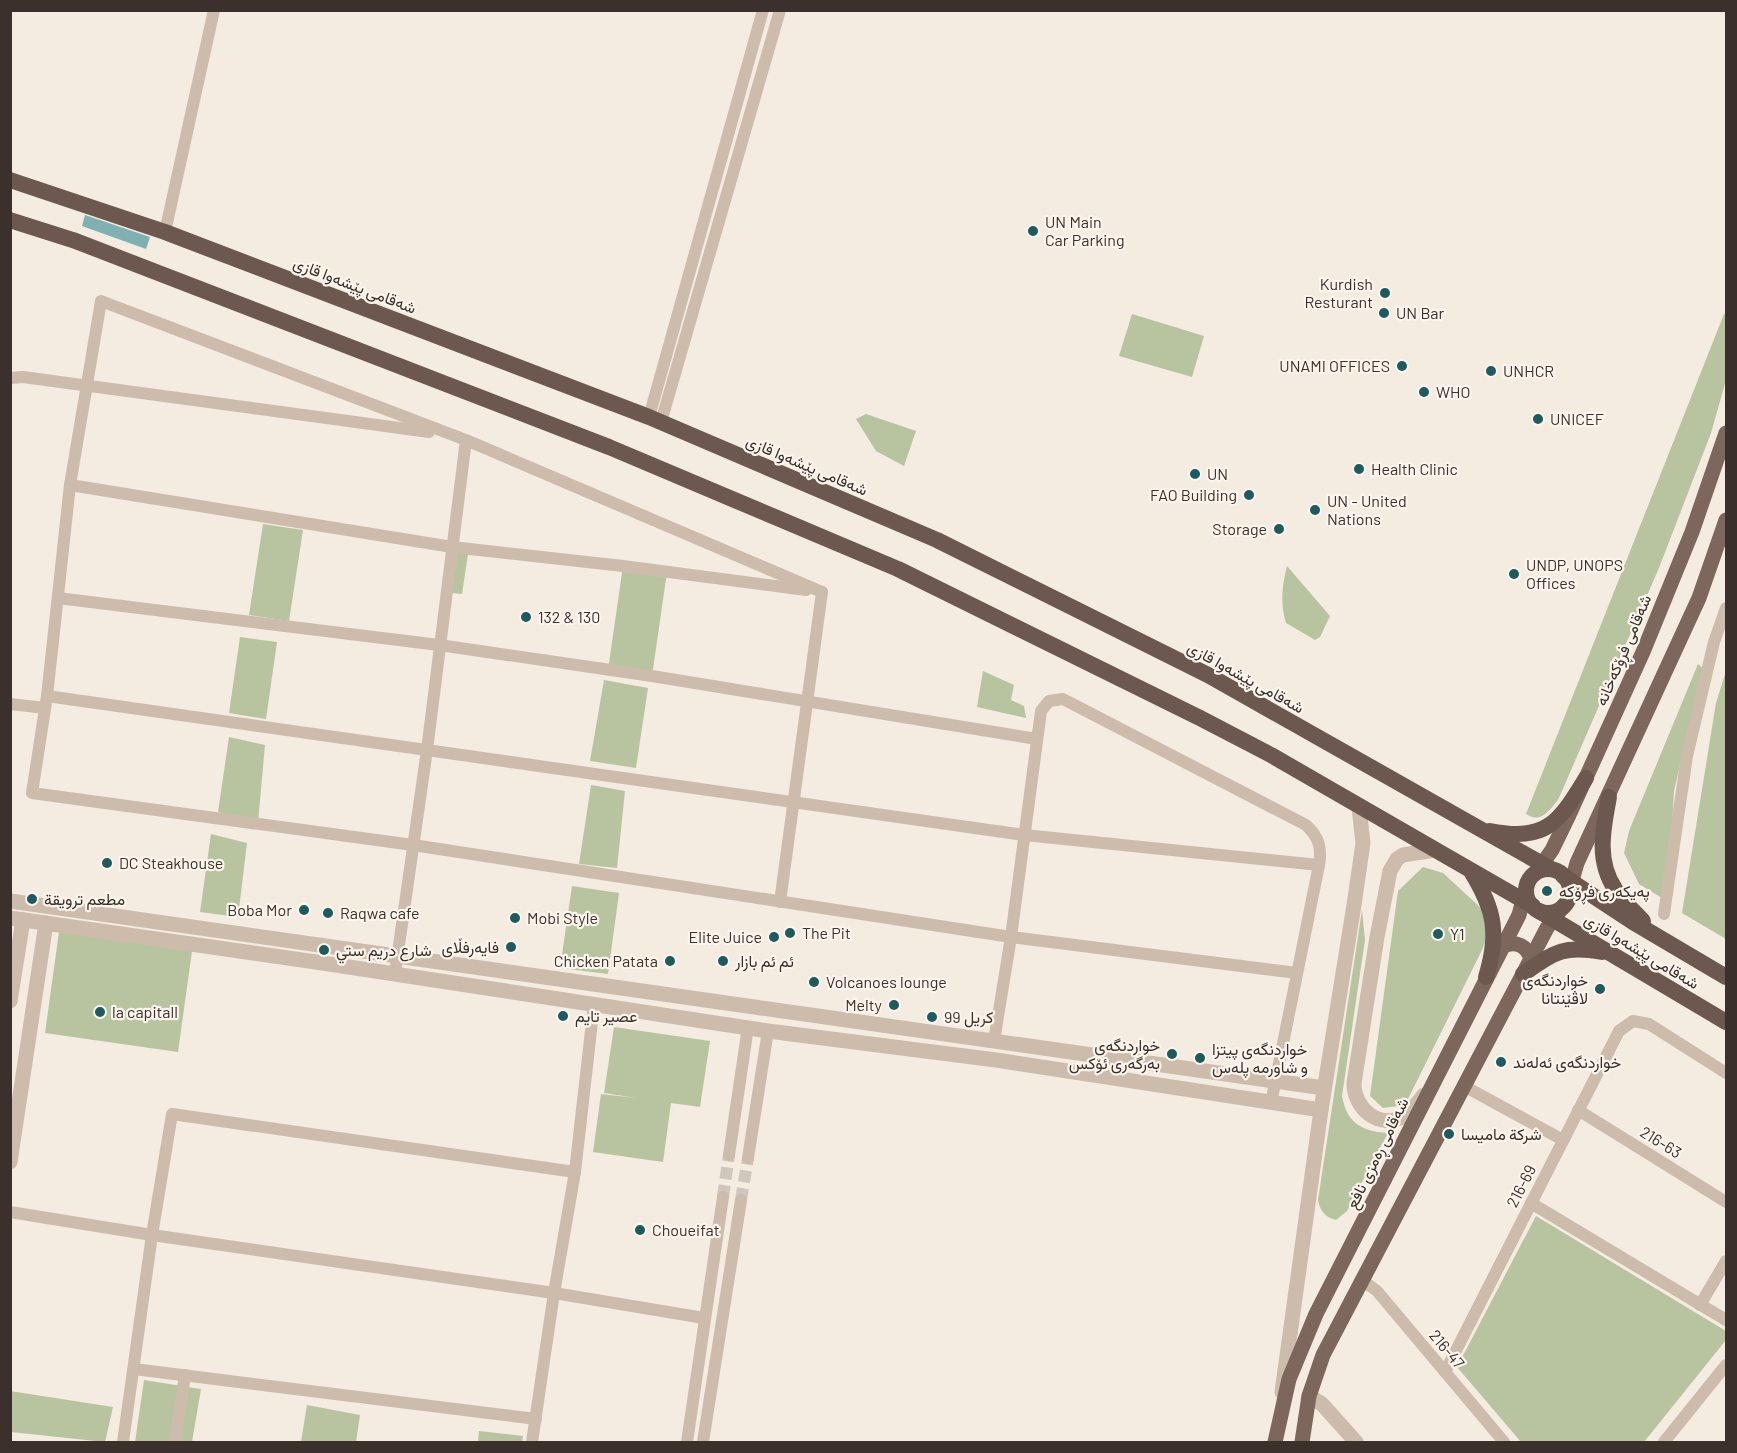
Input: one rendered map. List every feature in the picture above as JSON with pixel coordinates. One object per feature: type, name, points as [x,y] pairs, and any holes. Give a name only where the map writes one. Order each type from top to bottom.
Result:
[{"type":"highway","name":"شەقامی پێشەوا قازی","points":[[10,180],[165,232],[655,419],[937,540],[1208,675],[1478,828],[1620,958],[1726,1022]]},
{"type":"highway","name":"شەقامی پێشەوا قازی","points":[[10,220],[73,240],[609,447],[898,569],[1200,718],[1270,755],[1470,870],[1548,890],[1656,935],[1726,977]]},
{"type":"highway","points":[[1478,828],[1511,835],[1531,834],[1545,829],[1564,813],[1586,778]]},
{"type":"highway","points":[[1609,797],[1602,835],[1605,870],[1615,890],[1656,935]]},
{"type":"highway","points":[[1470,870],[1485,894],[1494,927],[1493,956],[1486,977]]},
{"type":"highway","points":[[1527,967],[1565,950],[1592,950],[1620,958]]},
{"type":"main road","name":"شەقامی فڕۆکەخانە","points":[[1548,890],[1552,850],[1644,652],[1692,532],[1726,432]]},
{"type":"main road","points":[[1302,1443],[1309,1396],[1323,1355],[1527,967],[1548,890],[1577,863],[1609,797],[1699,598],[1726,520]]},
{"type":"main road","name":"شەقامی ڕەمزی نافع","points":[[1275,1443],[1289,1378],[1316,1314],[1519,915],[1548,890]]},
{"type":"main road","points":[[1503,946],[1515,943],[1526,948],[1527,967]]},
{"type":"street","points":[[165,232],[214,10]]},
{"type":"street","points":[[655,419],[763,10]]},
{"type":"street","points":[[655,419],[780,10]]},
{"type":"street","points":[[822,592],[466,440],[101,301],[70,485],[46,702],[32,793],[413,845],[1011,937],[1297,973]]},
{"type":"street","points":[[10,378],[23,377],[451,435]]},
{"type":"street","points":[[395,974],[427,750],[466,440]]},
{"type":"street","points":[[70,485],[452,547],[822,592]]},
{"type":"street","points":[[780,902],[822,592]]},
{"type":"street","points":[[58,598],[439,645],[1037,739]]},
{"type":"street","points":[[1664,914],[1687,756],[1714,642],[1726,608]]},
{"type":"street","points":[[994,1041],[1011,937],[1041,711],[1044,705],[1056,699],[1069,702],[1306,825],[1317,837],[1320,843],[1319,865],[1271,1102]]},
{"type":"street","points":[[10,704],[46,702],[427,750],[1024,835],[1319,865]]},
{"type":"street","points":[[1278,1424],[1324,1088],[1363,843],[1359,807]]},
{"type":"street","points":[[1429,1088],[1410,1112],[1395,1120],[1383,1120],[1372,1117],[1363,1110],[1357,1100],[1354,1083],[1377,937],[1392,865],[1408,853],[1435,850]]},
{"type":"street","points":[[10,901],[1324,1088]]},
{"type":"street","points":[[1354,906],[1366,901],[1373,904],[1376,912],[1377,937]]},
{"type":"street","points":[[83,928],[86,912]]},
{"type":"street","points":[[10,1001],[17,919],[748,1028],[996,1060],[1321,1110]]},
{"type":"street","points":[[10,1162],[46,923]]},
{"type":"street","points":[[691,1019],[694,999]]},
{"type":"street","points":[[532,1443],[575,1172],[594,1004]]},
{"type":"street","points":[[804,1035],[807,1015]]},
{"type":"street","name":"216-69","points":[[1445,1372],[1619,1031],[1633,1021],[1649,1024],[1726,1073]]},
{"type":"street","points":[[729,1155],[748,1028]]},
{"type":"street","points":[[748,1158],[768,1030]]},
{"type":"street","points":[[1464,1086],[1563,1140]]},
{"type":"street","name":"216-63","points":[[1578,1110],[1726,1202]]},
{"type":"street","points":[[123,1443],[152,1235],[172,1114],[575,1172]]},
{"type":"street","points":[[687,1443],[723,1197]]},
{"type":"street","points":[[703,1443],[741,1200]]},
{"type":"street","points":[[1531,1203],[1726,1320]]},
{"type":"street","points":[[10,1212],[152,1235],[554,1293],[704,1318]]},
{"type":"street","points":[[1700,1305],[1726,1261]]},
{"type":"street","name":"216-47","points":[[1362,1280],[1377,1291],[1504,1443]]},
{"type":"street","points":[[1664,1443],[1726,1365]]},
{"type":"street","points":[[134,1369],[536,1419]]},
{"type":"street","points":[[175,1443],[184,1375]]},
{"type":"street","points":[[1309,1396],[1322,1404],[1356,1443]]},
{"type":"green space","points":[[1132,314],[1204,336],[1192,377],[1119,356]]},
{"type":"green space","points":[[1724,314],[1726,315],[1726,380],[1711,433],[1659,568],[1558,800],[1544,815],[1531,817],[1526,814]]},
{"type":"green space","points":[[866,414],[916,431],[904,466],[876,451],[856,419]]},
{"type":"green space","points":[[263,524],[303,530],[289,621],[249,615]]},
{"type":"green space","points":[[458,548],[468,554],[462,594],[452,593]]},
{"type":"green space","points":[[623,566],[667,572],[652,676],[608,670]]},
{"type":"green space","points":[[1287,566],[1330,616],[1320,637],[1315,640],[1286,623],[1282,594]]},
{"type":"green space","points":[[240,637],[277,642],[266,719],[229,713]]},
{"type":"green space","points":[[1698,664],[1705,670],[1695,701],[1674,791],[1670,864],[1662,898],[1639,884],[1624,853],[1629,831]]},
{"type":"green space","points":[[983,671],[1014,685],[1011,700],[1024,706],[1026,718],[977,707]]},
{"type":"green space","points":[[1726,671],[1726,939],[1682,913],[1716,703]]},
{"type":"green space","points":[[604,680],[648,688],[636,768],[590,761]]},
{"type":"green space","points":[[229,737],[265,745],[258,823],[218,812]]},
{"type":"green space","points":[[591,785],[625,791],[617,868],[579,864]]},
{"type":"green space","points":[[211,834],[247,843],[238,917],[200,912]]},
{"type":"green space","points":[[1423,867],[1443,873],[1482,909],[1488,933],[1482,950],[1405,1105],[1383,1108],[1370,1096],[1398,891]]},
{"type":"green space","points":[[572,886],[619,893],[608,974],[560,968]]},
{"type":"green space","points":[[1362,910],[1365,940],[1342,1096],[1348,1113],[1357,1124],[1363,1128],[1388,1133],[1347,1211],[1336,1220],[1324,1213],[1318,1200]]},
{"type":"green space","points":[[59,932],[192,951],[178,1052],[45,1033]]},
{"type":"green space","points":[[614,1027],[710,1041],[700,1107],[671,1103],[663,1162],[593,1152],[601,1094],[636,1098],[604,1093]]},
{"type":"green space","points":[[1536,1216],[1726,1331],[1726,1340],[1644,1442],[1521,1442],[1457,1367]]},
{"type":"green space","points":[[144,1380],[201,1389],[192,1442],[135,1442]]},
{"type":"green space","points":[[10,1391],[113,1407],[105,1442],[11,1432]]},
{"type":"green space","points":[[307,1405],[360,1415],[356,1442],[301,1442]]},
{"type":"green space","points":[[479,1431],[523,1436],[522,1442],[478,1442]]},
{"type":"water","points":[[85,215],[150,237],[146,249],[82,226]]},
{"type":"tunnel","points":[[723,1197],[729,1155]]},
{"type":"tunnel","points":[[741,1200],[748,1158]]},
{"type":"place","name":"UN Main Car Parking","points":[[1033,231]]},
{"type":"place","name":"Kurdish Resturant","points":[[1385,293]]},
{"type":"place","name":"UN Bar","points":[[1384,313]]},
{"type":"place","name":"UNAMI OFFICES","points":[[1402,366]]},
{"type":"place","name":"UNHCR","points":[[1491,371]]},
{"type":"place","name":"WHO","points":[[1424,392]]},
{"type":"place","name":"UNICEF","points":[[1538,419]]},
{"type":"place","name":"Health Clinic","points":[[1359,469]]},
{"type":"place","name":"UN","points":[[1195,474]]},
{"type":"place","name":"FAO Building","points":[[1249,495]]},
{"type":"place","name":"UN - United Nations","points":[[1315,510]]},
{"type":"place","name":"Storage","points":[[1279,529]]},
{"type":"place","name":"UNDP, UNOPS Offices","points":[[1514,574]]},
{"type":"place","name":"132 & 130","points":[[526,617]]},
{"type":"place","name":"DC Steakhouse","points":[[107,863]]},
{"type":"place","name":"پەیکەری فڕۆکە","points":[[1547,891]]},
{"type":"place","name":"مطعم ترويقة","points":[[32,899]]},
{"type":"place","name":"Boba Mor","points":[[304,910]]},
{"type":"place","name":"Raqwa cafe","points":[[328,913]]},
{"type":"place","name":"Mobi Style","points":[[515,918]]},
{"type":"place","name":"The Pit","points":[[790,933]]},
{"type":"place","name":"Y1","points":[[1438,934]]},
{"type":"place","name":"Elite Juice","points":[[774,937]]},
{"type":"place","name":"فايەرفڵای","points":[[511,947]]},
{"type":"place","name":"شارع دريم ستي","points":[[324,950]]},
{"type":"place","name":"Chicken Patata","points":[[670,961]]},
{"type":"place","name":"ئم ئم بازار","points":[[723,961]]},
{"type":"place","name":"Volcanoes lounge","points":[[814,982]]},
{"type":"place","name":"خواردنگەی لاڤێنتانا","points":[[1600,989]]},
{"type":"place","name":"Melty","points":[[894,1005]]},
{"type":"place","name":"la capitall","points":[[100,1012]]},
{"type":"place","name":"عصير تايم","points":[[563,1016]]},
{"type":"place","name":"99 كريل","points":[[932,1017]]},
{"type":"place","name":"خواردنگەی بەرگەری ئۆکس","points":[[1172,1054]]},
{"type":"place","name":"خواردنگەی پیتزا و شاورمە پلەس","points":[[1200,1058]]},
{"type":"place","name":"خواردنگەی ئەلەند","points":[[1501,1062]]},
{"type":"place","name":"شركة ماميسا","points":[[1449,1134]]},
{"type":"place","name":"Choueifat","points":[[640,1230]]}]
